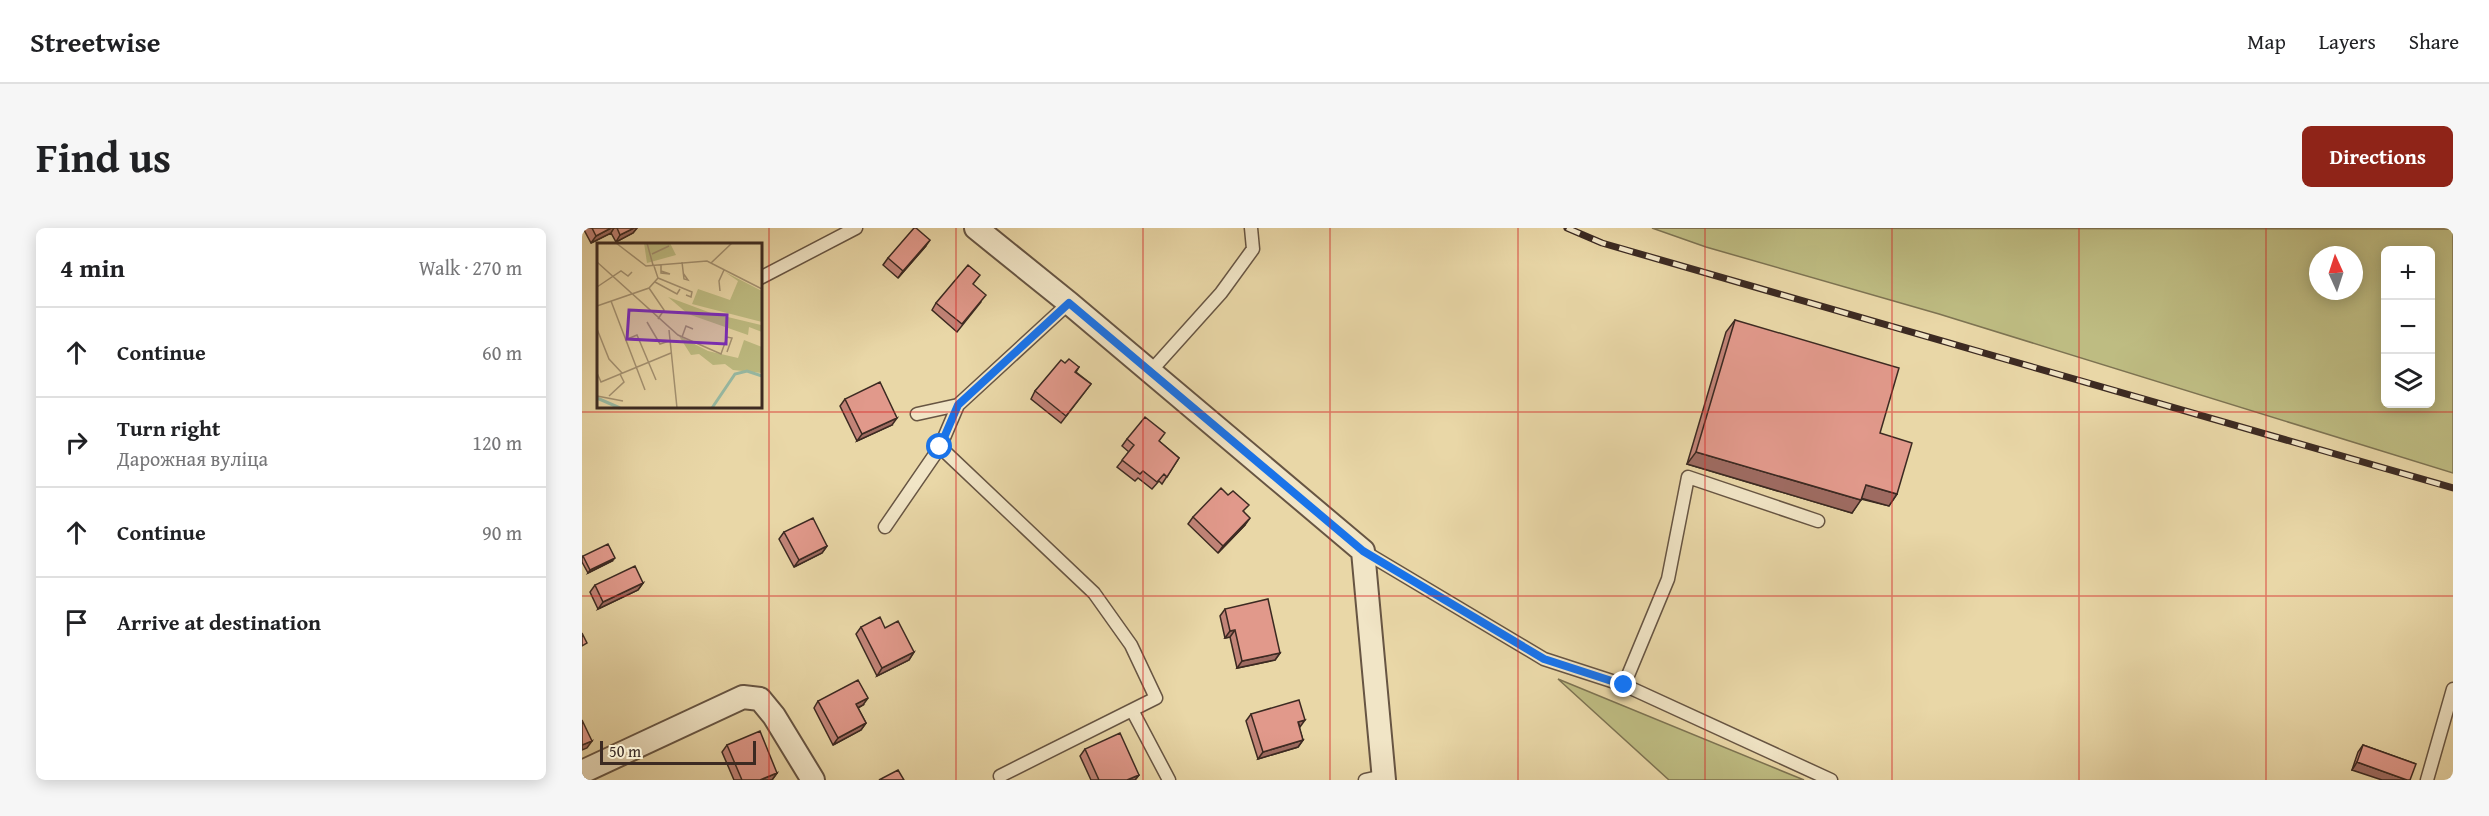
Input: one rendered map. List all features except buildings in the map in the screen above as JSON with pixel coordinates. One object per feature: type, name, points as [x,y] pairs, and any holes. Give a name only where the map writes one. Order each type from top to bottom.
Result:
[{"type":"street","points":[[976,228],[1069,303],[1363,551],[1377,779]]},
{"type":"street","points":[[582,772],[743,697],[760,699],[774,716],[813,780]]},
{"type":"lane","points":[[762,277],[856,228]]},
{"type":"lane","points":[[1150,372],[1221,293],[1253,249],[1251,228]]},
{"type":"lane","points":[[885,527],[940,447],[958,405],[1069,303]]},
{"type":"lane","points":[[917,414],[958,405]]},
{"type":"lane","points":[[940,447],[1094,593],[1131,645],[1156,698],[1000,776]]},
{"type":"lane","points":[[1624,685],[1668,579],[1688,477],[1818,520]]},
{"type":"lane","points":[[1363,551],[1544,659],[1624,685],[1832,780]]},
{"type":"lane","points":[[2427,780],[2453,689]]},
{"type":"lane","points":[[1132,710],[1169,780]]},
{"type":"shaded area","points":[[1652,228],[2453,229],[2453,473],[1939,314],[1706,247]]},
{"type":"shaded area","points":[[1558,679],[1804,780],[1669,780]]},
{"type":"railway","points":[[1567,228],[1602,243],[2453,488]]},
{"type":"route","points":[[940,447],[958,405],[1069,303],[1363,551],[1544,659],[1624,685]]}]
